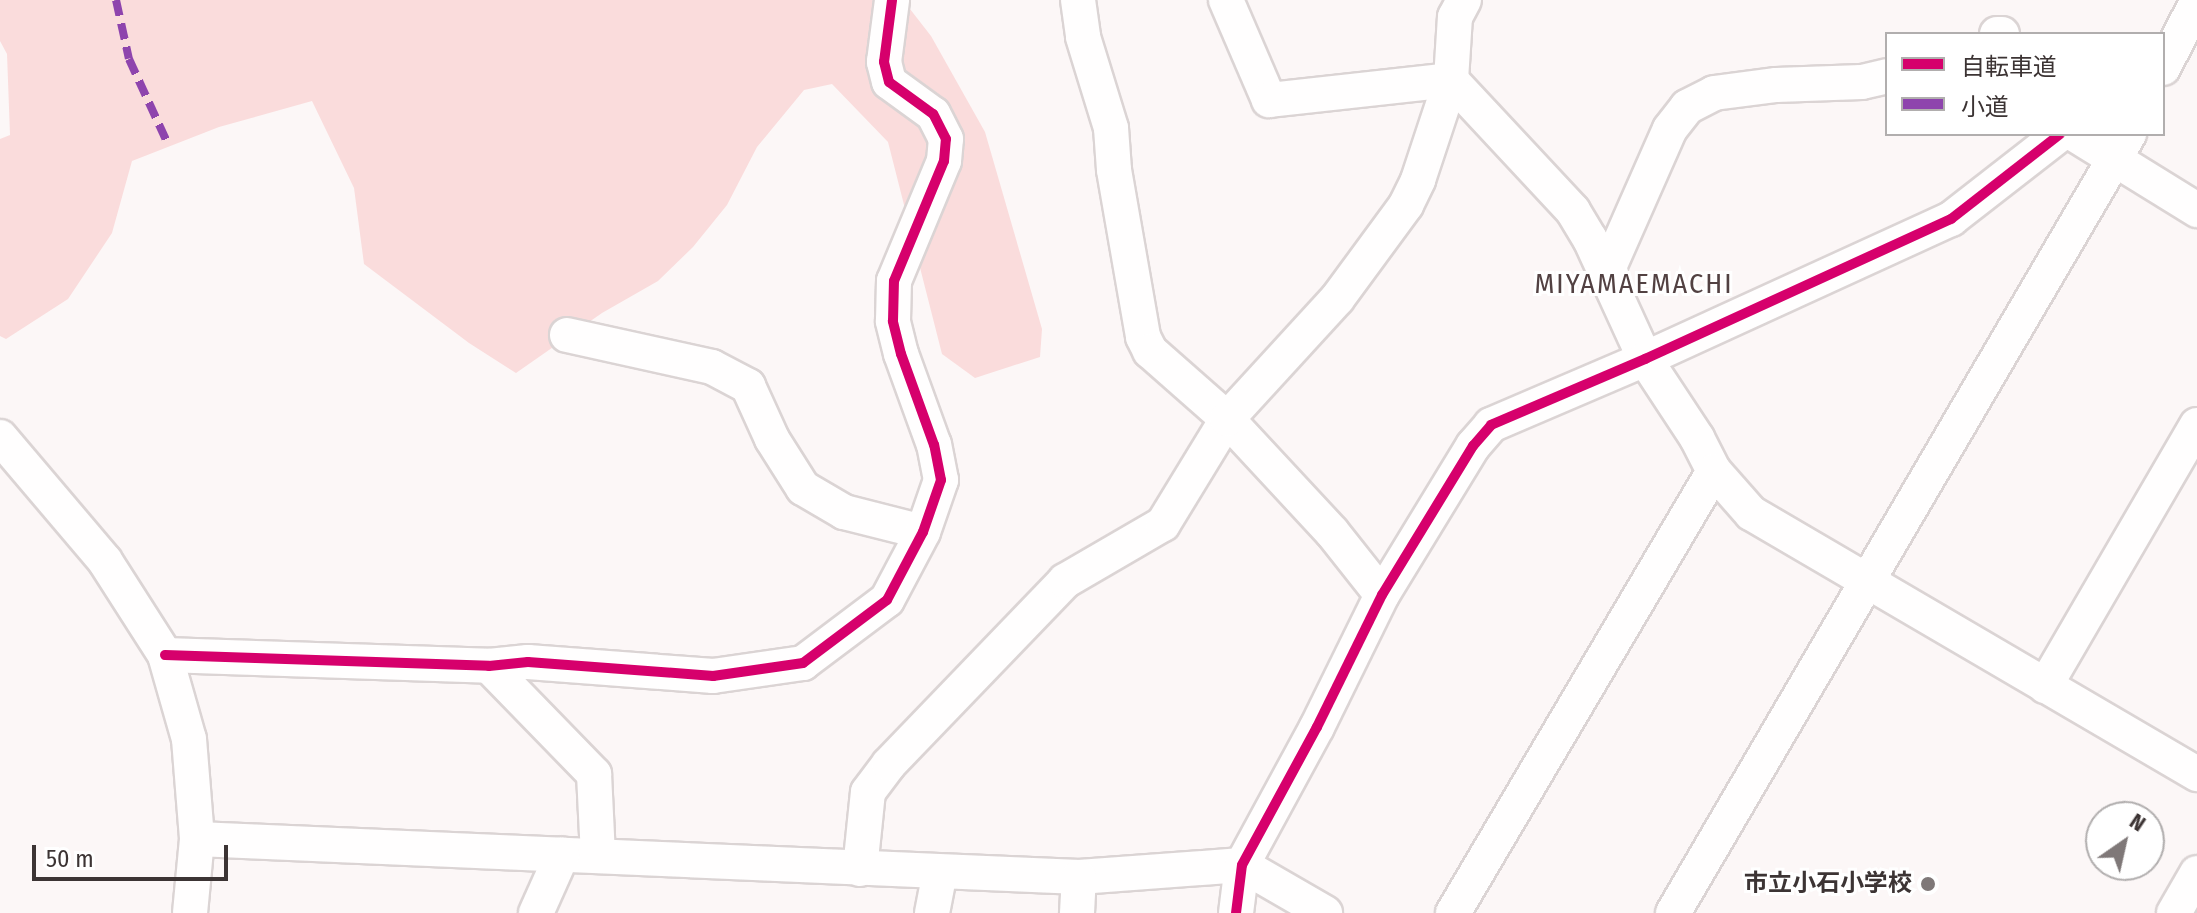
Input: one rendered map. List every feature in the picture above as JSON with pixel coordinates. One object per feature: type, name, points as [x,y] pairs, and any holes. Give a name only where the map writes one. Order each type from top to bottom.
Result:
[{"type":"street","points":[[165,655],[489,666],[528,662],[713,676],[803,663],[887,600],[923,532],[941,480],[934,445],[901,354],[893,321],[894,281],[944,161],[946,139],[933,114],[889,82],[884,62],[892,0]]},
{"type":"street","points":[[1078,0],[1083,37],[1111,128],[1114,170],[1143,337],[1150,351],[1227,419],[1332,532],[1382,595]]},
{"type":"street","points":[[1226,0],[1269,100],[1451,80]]},
{"type":"street","points":[[860,869],[868,792],[889,764],[1065,581],[1163,524],[1227,419],[1337,299],[1406,205],[1451,80],[1455,17],[1464,0]]},
{"type":"street","points":[[2165,64],[2197,2]]},
{"type":"street","points":[[1606,274],[1670,129],[1687,107],[1714,93],[1776,85],[1862,82],[1885,76]]},
{"type":"street","points":[[1451,80],[1573,211],[1645,359],[1697,438],[1714,471],[1751,513],[2197,774]]},
{"type":"street","points":[[1236,913],[1242,865],[1317,727],[1382,595],[1473,446],[1491,425],[1645,359],[1951,219],[2057,136]]},
{"type":"street","points":[[2081,136],[2122,147],[2197,210]]},
{"type":"street","points":[[1673,913],[1865,579],[2122,147]]},
{"type":"street","points":[[567,335],[712,367],[748,386],[772,439],[803,488],[844,512],[923,532]]},
{"type":"street","points":[[2045,686],[2197,425]]},
{"type":"street","points":[[0,437],[105,561],[165,655],[189,739],[197,839],[190,913]]},
{"type":"street","points":[[1453,913],[1714,471]]},
{"type":"street","points":[[489,666],[594,774],[598,856]]},
{"type":"street","points":[[197,839],[1079,877],[1242,865],[1325,913]]},
{"type":"street","points":[[536,913],[562,855]]},
{"type":"street","points":[[932,913],[940,872]]},
{"type":"street","points":[[2174,913],[2197,873]]},
{"type":"street","points":[[1077,913],[1079,877]]},
{"type":"shaded area","points":[[0,0],[903,0],[931,36],[985,132],[1042,329],[1040,357],[975,378],[942,354],[888,142],[832,84],[804,90],[757,147],[727,205],[693,247],[658,281],[602,313],[516,373],[469,343],[364,264],[354,188],[312,101],[219,127],[132,161],[112,233],[68,299],[6,339],[0,336],[0,139],[10,135],[7,54],[0,41]]},
{"type":"marked path","points":[[116,0],[129,59],[167,142]]},
{"type":"cycle path","points":[[165,655],[489,666],[528,662],[713,676],[803,663],[887,600],[923,532],[941,480],[934,445],[901,354],[893,321],[894,281],[944,161],[946,139],[933,114],[889,82],[884,62],[892,0]]},
{"type":"cycle path","points":[[1236,913],[1242,865],[1317,727],[1382,595],[1473,446],[1491,425],[1645,359],[1951,219],[2057,136]]},
{"type":"place","name":"市立小石小学校","points":[[1928,884]]},
{"type":"district","name":"MIYAMAEMACHI","points":[[1634,284]]}]
